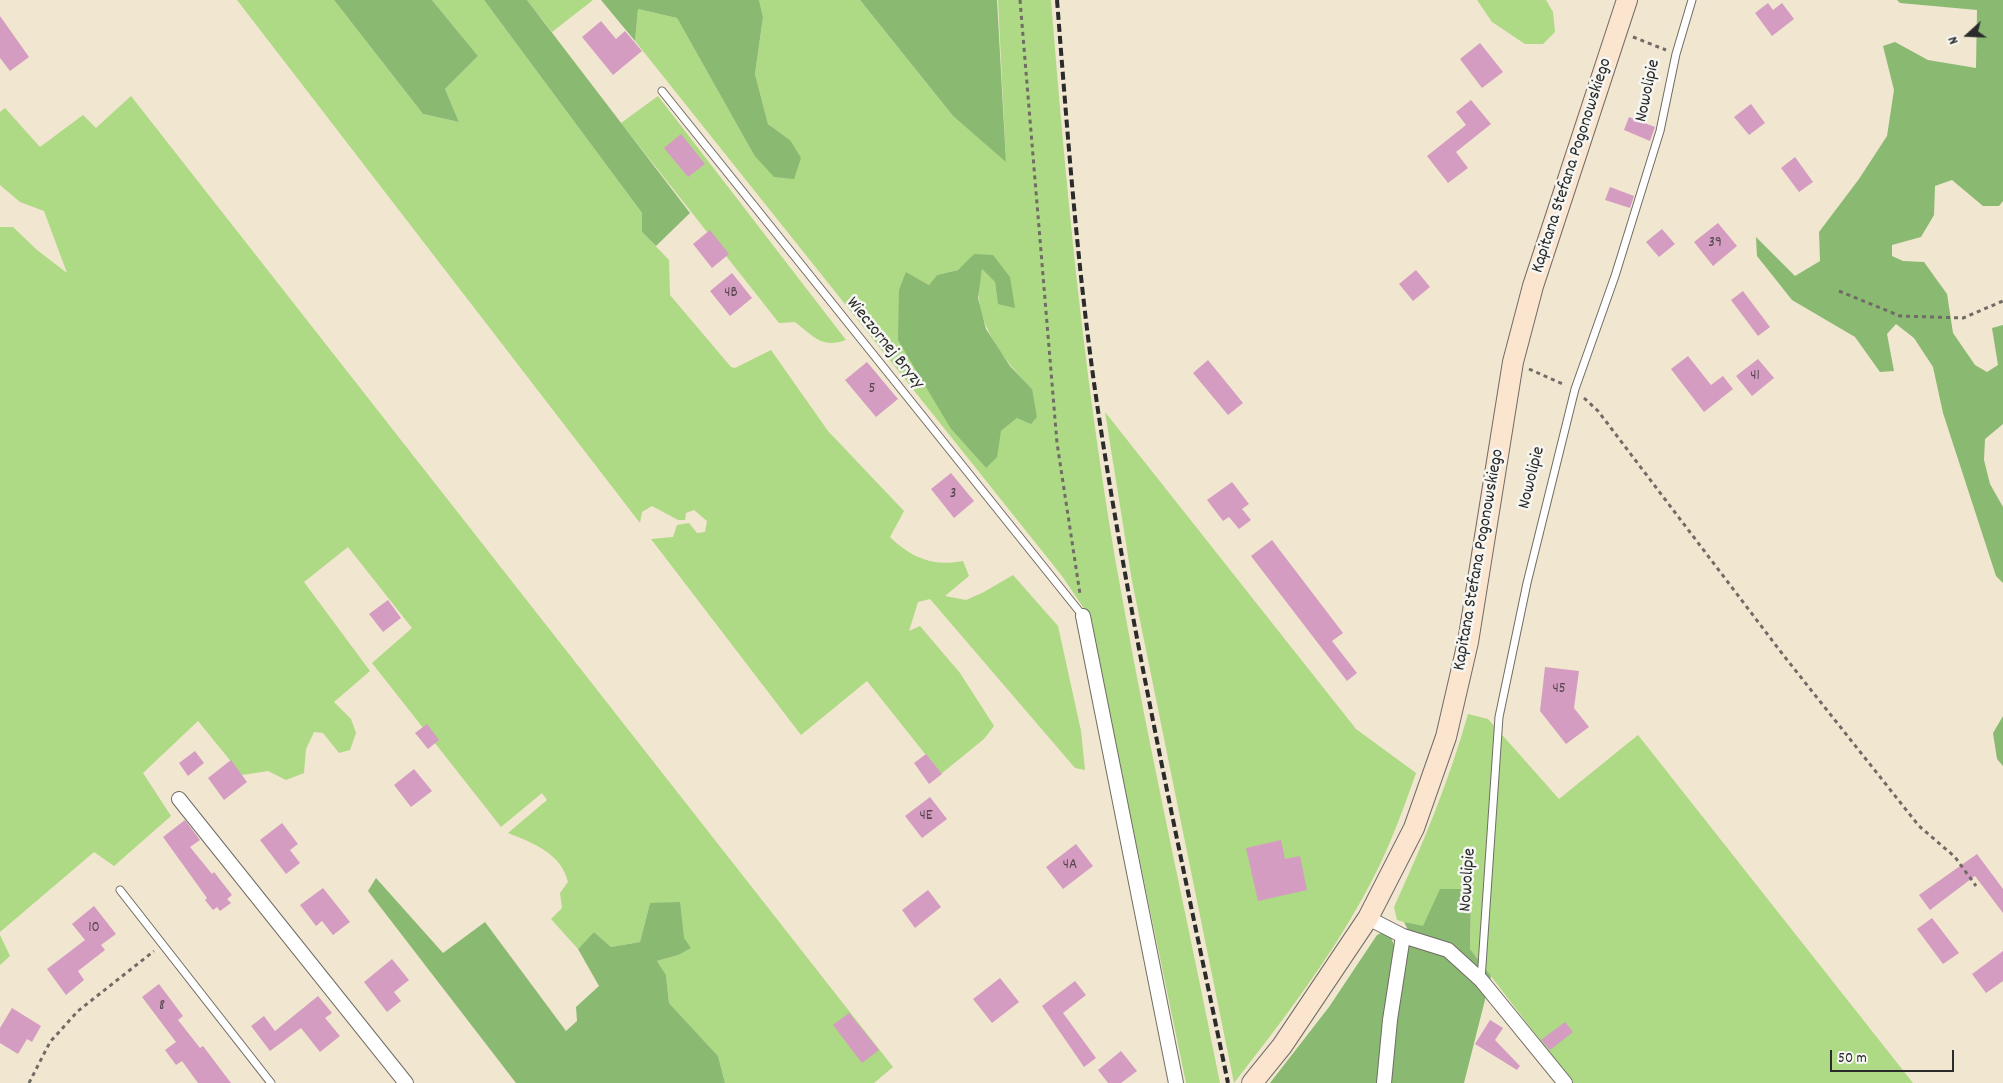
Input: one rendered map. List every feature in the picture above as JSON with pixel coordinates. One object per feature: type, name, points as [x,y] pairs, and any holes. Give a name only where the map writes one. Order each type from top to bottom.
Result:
[{"type":"main road","name":"Kapitana Stefana Pogonowskiego","points":[[1252,1083],[1282,1046],[1368,918],[1414,828],[1446,737],[1468,642],[1513,362],[1534,286],[1627,0]]},
{"type":"street","points":[[1083,616],[1176,1083]]},
{"type":"street","points":[[179,800],[406,1083]]},
{"type":"street","points":[[1368,918],[1403,936],[1448,950],[1481,980],[1565,1083]]},
{"type":"street","points":[[1384,1083],[1390,1020],[1403,936]]},
{"type":"lane","name":"Nowolipie","points":[[1481,980],[1499,717],[1527,583],[1575,389],[1615,276],[1660,131],[1676,54],[1692,0]]},
{"type":"lane","name":"Wieczornej Bryzy","points":[[662,91],[1083,616]]},
{"type":"lane","points":[[120,890],[271,1083]]},
{"type":"path","points":[[1020,0],[1057,443],[1083,616]]},
{"type":"path","points":[[1617,31],[1676,54]]},
{"type":"path","points":[[1839,290],[1900,316],[1963,318],[2003,301]]},
{"type":"path","points":[[1513,362],[1575,389],[1598,411],[1784,656],[1919,826],[1955,857],[1976,886]]},
{"type":"path","points":[[29,1083],[50,1042],[78,1011],[162,944]]},
{"type":"green space","points":[[237,0],[334,0],[423,114],[459,122],[445,89],[478,56],[432,0],[484,0],[642,213],[642,232],[669,260],[670,295],[731,367],[735,368],[771,350],[828,431],[904,511],[890,537],[906,550],[933,562],[952,563],[963,561],[969,576],[945,596],[966,600],[1013,575],[1058,626],[1081,731],[1085,770],[1075,768],[930,599],[918,602],[909,631],[920,626],[960,673],[994,726],[984,739],[941,774],[867,681],[801,735],[651,539],[673,537],[677,525],[689,523],[697,533],[705,532],[707,521],[694,510],[686,513],[685,520],[678,520],[652,506],[642,512],[640,523]]},
{"type":"green space","points":[[334,0],[432,0],[478,56],[445,89],[459,122],[423,114]]},
{"type":"green space","points":[[484,0],[527,0],[690,213],[656,246],[642,232],[642,213]]},
{"type":"green space","points":[[527,0],[593,0],[552,32]]},
{"type":"green space","points":[[601,0],[759,0],[763,17],[755,74],[768,124],[790,140],[801,158],[794,179],[774,177],[754,155],[677,18],[638,9],[635,41]]},
{"type":"green space","points":[[759,0],[860,0],[953,116],[1006,161],[998,0],[1051,0],[1079,299],[1109,523],[1145,719],[1220,1083],[1186,1083],[1089,616],[1062,576],[635,41],[638,9],[677,18],[754,155],[790,140],[768,124],[755,74],[763,17]],"holes":[[[993,256],[998,304],[995,282],[982,269],[979,296],[986,326],[998,349],[1032,389],[1017,418],[1001,431],[986,468],[951,429],[906,272],[929,285],[937,275],[958,270]]]},
{"type":"green space","points":[[860,0],[997,0],[1006,162],[953,116]]},
{"type":"green space","points":[[1477,0],[1546,0],[1553,12],[1555,32],[1543,44],[1525,44],[1492,22]]},
{"type":"green space","points":[[1897,0],[2003,0],[2003,201],[1999,206],[1983,206],[1952,180],[1935,186],[1934,215],[1921,237],[1892,245],[1892,256],[1903,261],[1924,262],[1947,294],[1953,333],[1975,365],[1987,372],[1998,365],[1992,328],[2003,325],[2003,424],[1985,439],[1984,460],[1990,484],[2003,507],[2003,583],[1996,576],[1943,413],[1933,367],[1914,338],[1896,324],[1887,334],[1894,371],[1880,372],[1855,337],[1792,300],[1757,256],[1756,237],[1795,276],[1820,261],[1819,232],[1859,179],[1887,136],[1894,90],[1883,46],[1895,42],[1928,60],[1976,68],[1977,10],[1900,3]]},
{"type":"green space","points":[[131,96],[893,1067],[874,1083],[725,1083],[718,1056],[669,1003],[666,975],[657,961],[678,955],[650,903],[640,942],[611,947],[594,932],[578,949],[551,919],[562,908],[560,893],[568,882],[564,872],[553,856],[545,850],[508,833],[547,800],[542,793],[501,827],[372,663],[412,628],[348,547],[304,582],[370,671],[334,702],[351,719],[356,733],[350,750],[339,753],[323,733],[314,732],[306,749],[304,773],[286,780],[268,771],[242,775],[198,721],[143,773],[171,816],[114,866],[94,852],[0,932],[0,227],[13,227],[37,250],[67,273],[44,211],[20,202],[0,185],[0,112],[5,108],[40,147],[83,115],[96,128]]},
{"type":"green space","points":[[658,96],[846,340],[830,343],[824,342],[818,340],[795,322],[779,323],[621,123]]},
{"type":"green space","points":[[974,254],[993,255],[1010,277],[1015,308],[998,304],[995,282],[982,269],[978,298],[986,329],[1010,366],[1032,389],[1037,417],[1031,424],[1017,418],[1001,431],[997,457],[986,468],[951,429],[898,340],[899,290],[906,272],[929,285],[937,275],[958,270]]},
{"type":"green space","points":[[1105,412],[1356,729],[1416,773],[1385,853],[1348,923],[1302,993],[1234,1083],[1132,581]]},
{"type":"green space","points":[[1468,714],[1488,719],[1559,799],[1638,735],[1913,1083],[1573,1083],[1470,949],[1471,895],[1422,927],[1397,920],[1394,907],[1435,812]]},
{"type":"green space","points":[[2003,716],[2003,766],[1997,759],[1993,733]]},
{"type":"green space","points":[[376,878],[443,953],[485,922],[566,1031],[577,1021],[576,1007],[599,986],[578,949],[594,932],[611,947],[640,942],[650,903],[680,902],[684,938],[691,948],[678,955],[657,961],[666,975],[669,1003],[718,1056],[725,1083],[516,1083],[368,891]]},
{"type":"green space","points":[[1440,889],[1460,889],[1471,895],[1470,949],[1491,976],[1464,1083],[1270,1083],[1329,1007],[1377,935],[1385,931],[1390,935],[1394,945],[1408,951],[1409,936],[1404,922],[1423,926]]},
{"type":"green space","points":[[0,935],[10,956],[0,965]]},
{"type":"building","points":[[1768,3],[1773,10],[1782,3],[1794,19],[1772,36],[1755,13]]},
{"type":"building","points":[[0,16],[29,57],[10,71],[0,58]]},
{"type":"building","points":[[601,21],[616,39],[625,31],[642,51],[613,75],[582,37]]},
{"type":"building","points":[[1480,43],[1503,72],[1482,88],[1460,59]]},
{"type":"building","points":[[1471,100],[1491,124],[1456,152],[1468,168],[1448,183],[1427,156],[1466,125],[1456,112]]},
{"type":"building","points":[[1751,104],[1765,123],[1749,135],[1734,117]]},
{"type":"building","points":[[1629,117],[1655,127],[1650,141],[1624,130]]},
{"type":"building","points":[[681,134],[705,164],[688,177],[664,148]]},
{"type":"building","points":[[1795,157],[1813,182],[1799,192],[1781,168]]},
{"type":"building","points":[[1610,187],[1634,196],[1630,208],[1605,200]]},
{"type":"building","points":[[1718,223],[1737,246],[1713,266],[1694,242]]},
{"type":"building","points":[[1662,229],[1675,244],[1659,257],[1646,242]]},
{"type":"building","points":[[710,230],[729,254],[712,268],[693,244]]},
{"type":"building","points":[[1416,270],[1430,287],[1413,301],[1399,284]]},
{"type":"building","points":[[732,273],[752,298],[730,316],[710,291]]},
{"type":"building","points":[[1743,291],[1770,327],[1758,336],[1731,300]]},
{"type":"building","points":[[1688,356],[1711,385],[1723,376],[1733,389],[1704,412],[1671,369]]},
{"type":"building","points":[[1758,359],[1774,378],[1752,396],[1736,376]]},
{"type":"building","points":[[1208,360],[1243,403],[1228,415],[1193,373]]},
{"type":"building","points":[[867,362],[898,399],[876,417],[845,380]]},
{"type":"building","points":[[951,473],[974,501],[954,518],[931,489]]},
{"type":"building","points":[[1232,482],[1249,504],[1242,509],[1251,520],[1239,529],[1229,517],[1223,521],[1207,500]]},
{"type":"building","points":[[1272,540],[1343,633],[1332,641],[1357,673],[1347,681],[1251,556]]},
{"type":"building","points":[[388,600],[401,618],[383,632],[369,614]]},
{"type":"building","points":[[1545,667],[1579,671],[1574,708],[1589,727],[1566,744],[1540,711]]},
{"type":"building","points":[[427,724],[439,740],[428,749],[415,733]]},
{"type":"building","points":[[195,751],[204,763],[188,776],[179,763]]},
{"type":"building","points":[[926,754],[942,774],[929,784],[914,763]]},
{"type":"building","points":[[231,760],[247,782],[224,800],[208,778]]},
{"type":"building","points":[[414,769],[432,791],[411,807],[394,785]]},
{"type":"building","points":[[930,797],[947,819],[922,838],[905,816]]},
{"type":"building","points":[[185,820],[200,840],[190,847],[212,874],[214,872],[232,895],[227,899],[231,903],[220,911],[217,907],[213,910],[205,900],[207,898],[163,837]]},
{"type":"building","points":[[282,823],[298,844],[290,850],[300,863],[286,874],[260,840]]},
{"type":"building","points":[[1281,840],[1285,859],[1300,856],[1307,890],[1258,901],[1246,848]]},
{"type":"building","points":[[1076,844],[1093,866],[1063,889],[1046,867]]},
{"type":"building","points":[[1977,854],[2003,889],[2003,913],[1975,876],[1930,910],[1919,895]]},
{"type":"building","points":[[323,888],[350,922],[333,935],[322,921],[316,926],[300,905]]},
{"type":"building","points":[[928,890],[941,907],[915,928],[902,910]]},
{"type":"building","points":[[94,906],[116,934],[101,945],[105,950],[78,971],[84,980],[66,995],[47,969],[85,940],[72,924]]},
{"type":"building","points":[[1932,918],[1959,953],[1943,964],[1917,929]]},
{"type":"building","points":[[2003,951],[2003,981],[1986,993],[1972,974]]},
{"type":"building","points":[[392,959],[409,980],[394,992],[401,1001],[387,1012],[364,982]]},
{"type":"building","points":[[1000,978],[1019,1002],[992,1023],[973,999]]},
{"type":"building","points":[[1075,981],[1086,995],[1063,1013],[1096,1058],[1084,1067],[1042,1006]]},
{"type":"building","points":[[159,984],[183,1016],[178,1020],[200,1048],[203,1046],[231,1083],[198,1083],[182,1061],[176,1065],[165,1050],[176,1042],[142,997]]},
{"type":"building","points":[[318,996],[332,1013],[325,1018],[340,1036],[320,1052],[301,1028],[270,1051],[251,1026],[264,1016],[275,1031]]},
{"type":"building","points":[[12,1008],[41,1026],[32,1042],[27,1039],[18,1054],[0,1043],[0,1028]]},
{"type":"building","points":[[849,1013],[879,1050],[862,1063],[833,1025]]},
{"type":"building","points":[[1490,1020],[1503,1028],[1495,1040],[1520,1066],[1517,1070],[1475,1044]]},
{"type":"building","points":[[1565,1022],[1573,1032],[1550,1050],[1541,1040]]},
{"type":"building","points":[[1121,1051],[1137,1071],[1121,1083],[1108,1083],[1098,1070]]},
{"type":"railway","points":[[1057,0],[1079,261],[1112,501],[1176,834],[1228,1083]]}]
